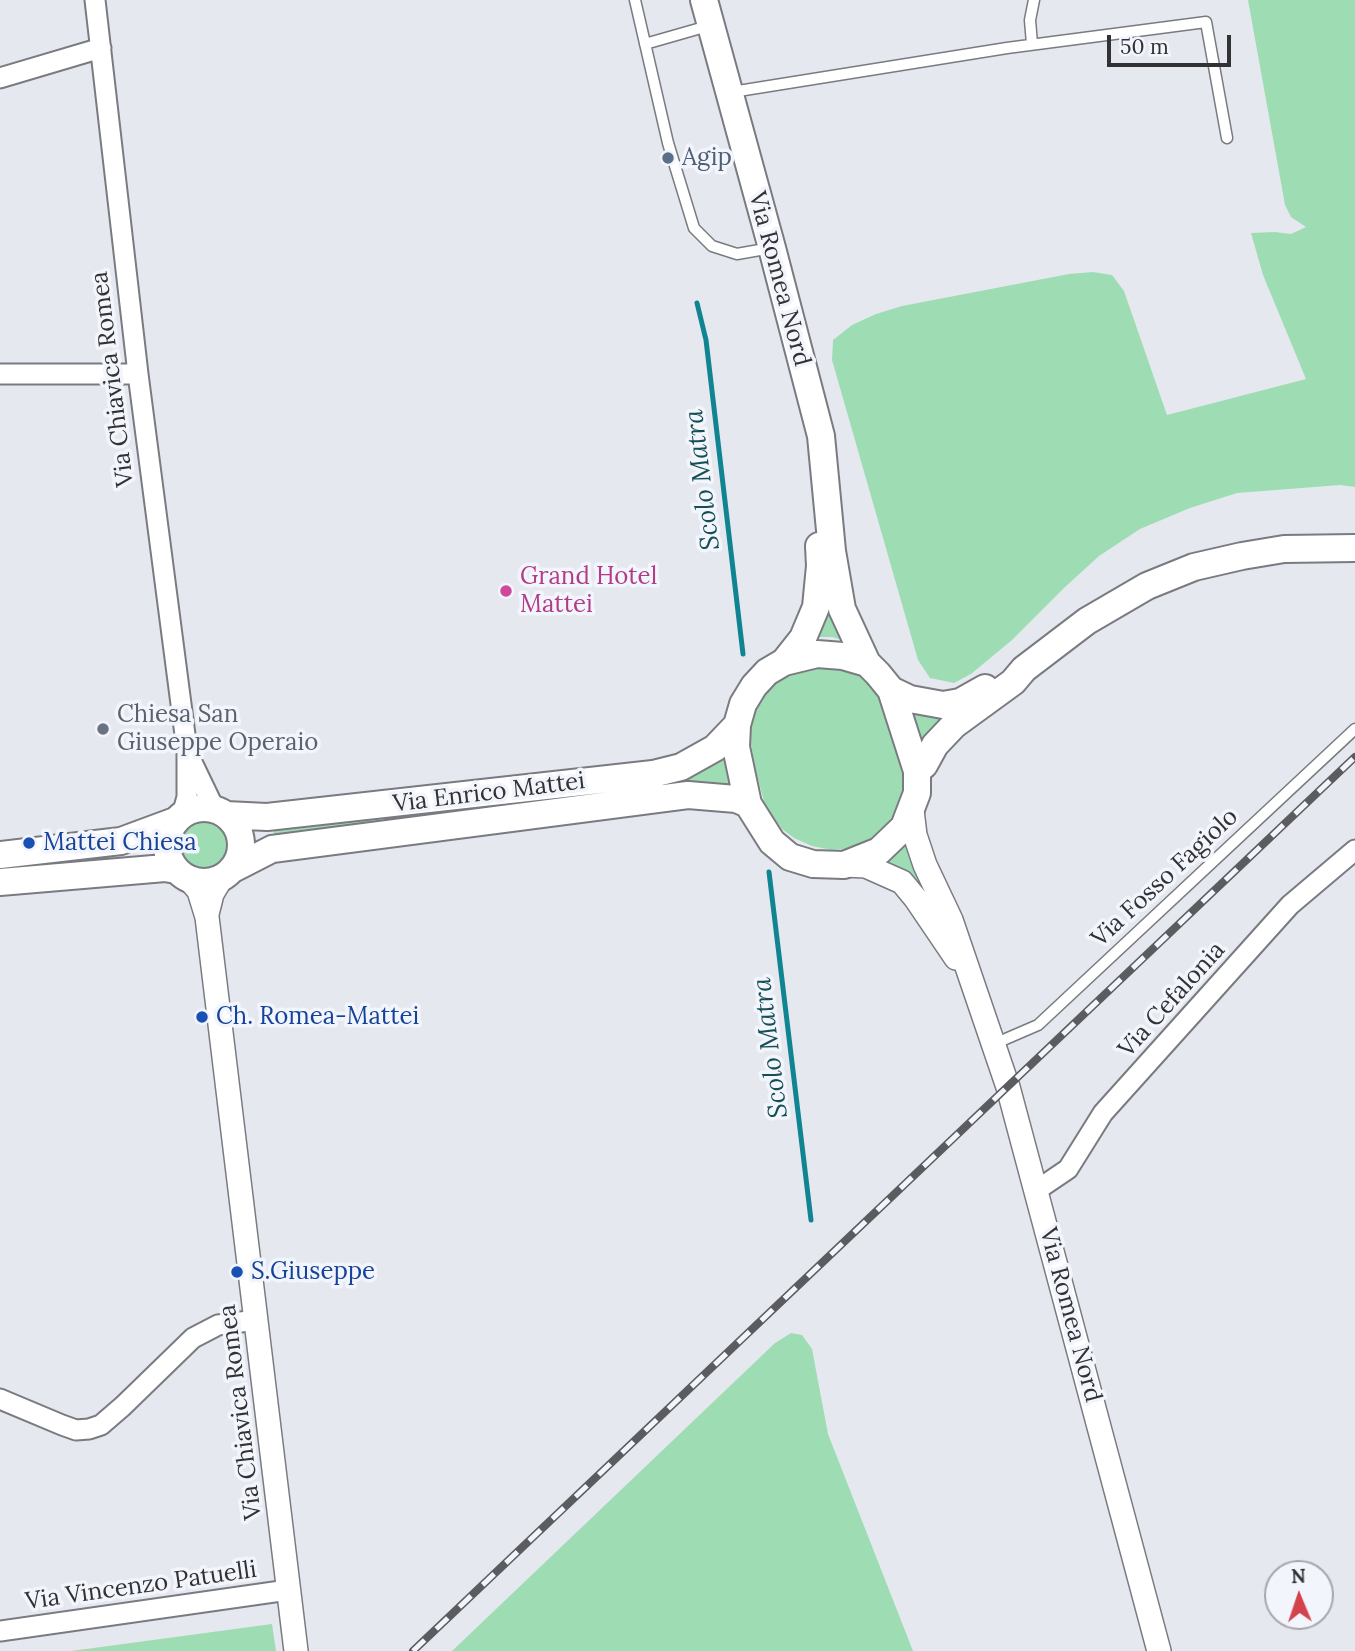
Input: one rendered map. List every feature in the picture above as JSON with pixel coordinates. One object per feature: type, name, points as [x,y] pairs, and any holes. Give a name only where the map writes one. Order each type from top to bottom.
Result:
[{"type":"main road","name":"Via Romea Nord","points":[[707,13],[821,436],[842,609],[867,663]]},
{"type":"main road","name":"Via Romea Nord","points":[[784,662],[803,638],[816,607],[824,478]]},
{"type":"main road","points":[[917,771],[924,765],[935,745],[954,725],[1013,682],[1024,669],[1087,621],[1147,586],[1194,567],[1284,548],[1355,548]]},
{"type":"main road","points":[[891,690],[917,771],[917,793],[904,827],[879,851],[844,865],[813,864],[790,857],[772,842],[748,804],[736,747],[737,725],[743,704],[767,672],[784,662],[817,654],[842,656],[867,663],[891,690],[910,699],[943,705],[960,702],[1003,677],[1024,669]]},
{"type":"main road","name":"Via Enrico Mattei","points":[[220,812],[267,817],[653,774],[681,767],[715,748],[737,725]]},
{"type":"main road","name":"Via Enrico Mattei","points":[[227,874],[271,849],[688,795],[736,799],[748,804]]},
{"type":"main road","points":[[0,855],[121,841],[192,810],[220,812],[233,822],[241,842],[237,862],[227,874],[212,881],[200,882],[165,868],[0,882]]},
{"type":"main road","points":[[178,818],[167,840],[167,851],[182,874]]},
{"type":"street","name":"Via Chiavica Romea","points":[[95,0],[138,374],[187,750],[187,797],[178,818]]},
{"type":"street","points":[[0,78],[101,48]]},
{"type":"street","points":[[0,374],[138,374]]},
{"type":"street","name":"Via Chiavica Romea","points":[[187,750],[220,812]]},
{"type":"street","name":"Via Romea Nord","points":[[912,810],[915,835],[925,865],[951,920],[994,1044],[1037,1190],[1159,1651]]},
{"type":"street","name":"Via Cefalonia","points":[[1037,1190],[1068,1169],[1103,1113],[1290,905],[1355,850]]},
{"type":"street","name":"Via Romea Nord","points":[[844,865],[866,866],[902,882],[972,981]]},
{"type":"street","name":"Via Chiavica Romea","points":[[182,874],[200,891],[206,917],[296,1651]]},
{"type":"street","name":"Via Chiavica Romea","points":[[206,917],[212,894],[227,874]]},
{"type":"street","points":[[0,1399],[76,1430],[101,1425],[193,1338],[218,1325],[256,1320]]},
{"type":"street","name":"Via Vincenzo Patuelli","points":[[0,1631],[288,1590]]},
{"type":"lane","points":[[635,0],[668,143],[694,228],[712,246],[737,254],[772,248]]},
{"type":"lane","points":[[1032,44],[1030,19],[1034,0]]},
{"type":"lane","points":[[645,44],[707,13]]},
{"type":"lane","points":[[728,93],[1032,44],[1206,22],[1227,138]]},
{"type":"lane","name":"Via Fosso Fagiolo","points":[[994,1044],[1038,1026],[1355,729]]},
{"type":"green space","points":[[1248,0],[1355,0],[1355,487],[1340,485],[1237,493],[1190,508],[1140,529],[1099,556],[1012,640],[971,674],[954,683],[930,678],[918,660],[832,360],[833,340],[852,325],[902,306],[1069,274],[1093,272],[1112,275],[1124,291],[1167,415],[1306,379],[1263,275],[1251,233],[1291,234],[1306,227],[1291,217],[1285,205]]},
{"type":"green space","points":[[830,570],[849,642],[832,637],[814,637]]},
{"type":"green space","points":[[810,666],[856,670],[873,683],[887,702],[907,782],[899,812],[873,840],[852,848],[832,850],[812,846],[782,829],[765,805],[755,768],[748,727],[758,698],[783,675]]},
{"type":"green space","points":[[909,705],[963,710],[924,754],[919,729]]},
{"type":"green space","points":[[726,741],[736,786],[275,837],[272,826],[661,778]]},
{"type":"green space","points":[[203,820],[221,827],[228,845],[221,863],[203,870],[185,863],[178,845],[185,827]]},
{"type":"green space","points":[[906,836],[943,919],[875,863]]},
{"type":"green space","points":[[791,1333],[802,1335],[812,1349],[828,1434],[913,1651],[452,1651],[775,1343]]},
{"type":"green space","points":[[272,1624],[276,1651],[71,1651]]},
{"type":"waterway","name":"Scolo Matra","points":[[697,303],[706,340],[743,654]]},
{"type":"waterway","name":"Scolo Matra","points":[[769,872],[811,1220]]},
{"type":"railway","points":[[413,1651],[1355,757]]},
{"type":"place","name":"Agip","points":[[668,158]]},
{"type":"place","name":"Grand Hotel Mattei","points":[[506,591]]},
{"type":"place","name":"Chiesa San Giuseppe Operaio","points":[[103,729]]},
{"type":"place","name":"Mattei Chiesa","points":[[29,843]]},
{"type":"place","name":"Ch. Romea-Mattei","points":[[202,1017]]},
{"type":"place","name":"S.Giuseppe","points":[[237,1272]]}]
